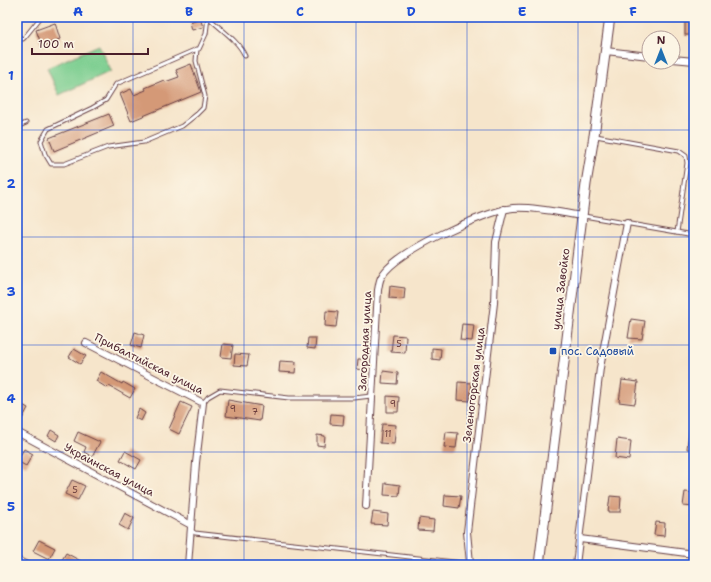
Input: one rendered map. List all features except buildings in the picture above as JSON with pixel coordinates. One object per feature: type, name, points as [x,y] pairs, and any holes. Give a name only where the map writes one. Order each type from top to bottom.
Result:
[{"type":"main road","name":"улица Завойко","points":[[539,565],[582,216],[610,17]]},
{"type":"street","points":[[606,51],[641,55]]},
{"type":"street","points":[[681,60],[694,61]]},
{"type":"street","name":"Загородная улица","points":[[366,506],[378,290],[382,276],[395,262],[419,246],[476,219],[504,210],[522,208],[582,216]]},
{"type":"street","name":"Зеленогорская улица","points":[[470,564],[467,532],[494,303],[496,242],[504,210]]},
{"type":"street","points":[[576,565],[600,368],[627,223]]},
{"type":"street","name":"Прибалтийская улица","points":[[86,343],[203,403]]},
{"type":"street","points":[[188,565],[196,463],[203,403]]},
{"type":"street","name":"Украинская улица","points":[[17,432],[191,526]]},
{"type":"street","points":[[580,539],[694,554]]},
{"type":"street","points":[[17,560],[27,565]]},
{"type":"lane","points":[[17,36],[22,39],[25,37],[41,17]]},
{"type":"lane","points":[[197,49],[196,61],[205,96],[203,108],[182,126],[144,142],[108,147],[64,164],[51,164],[45,154],[41,141],[48,129],[106,100],[116,84],[199,48],[206,34],[208,17]]},
{"type":"lane","points":[[208,17],[241,46],[245,56]]},
{"type":"lane","points":[[17,127],[26,123]]},
{"type":"lane","points":[[594,136],[679,151],[686,156],[687,162],[677,232]]},
{"type":"lane","points":[[582,216],[694,235]]},
{"type":"lane","points":[[203,403],[208,397],[220,390],[295,398],[354,398],[372,396]]},
{"type":"lane","points":[[191,526],[192,532],[195,534],[481,565]]},
{"type":"green space","points":[[99,45],[111,71],[59,95],[47,68]]},
{"type":"place","name":"пос. Садовый","points":[[553,351]]}]
